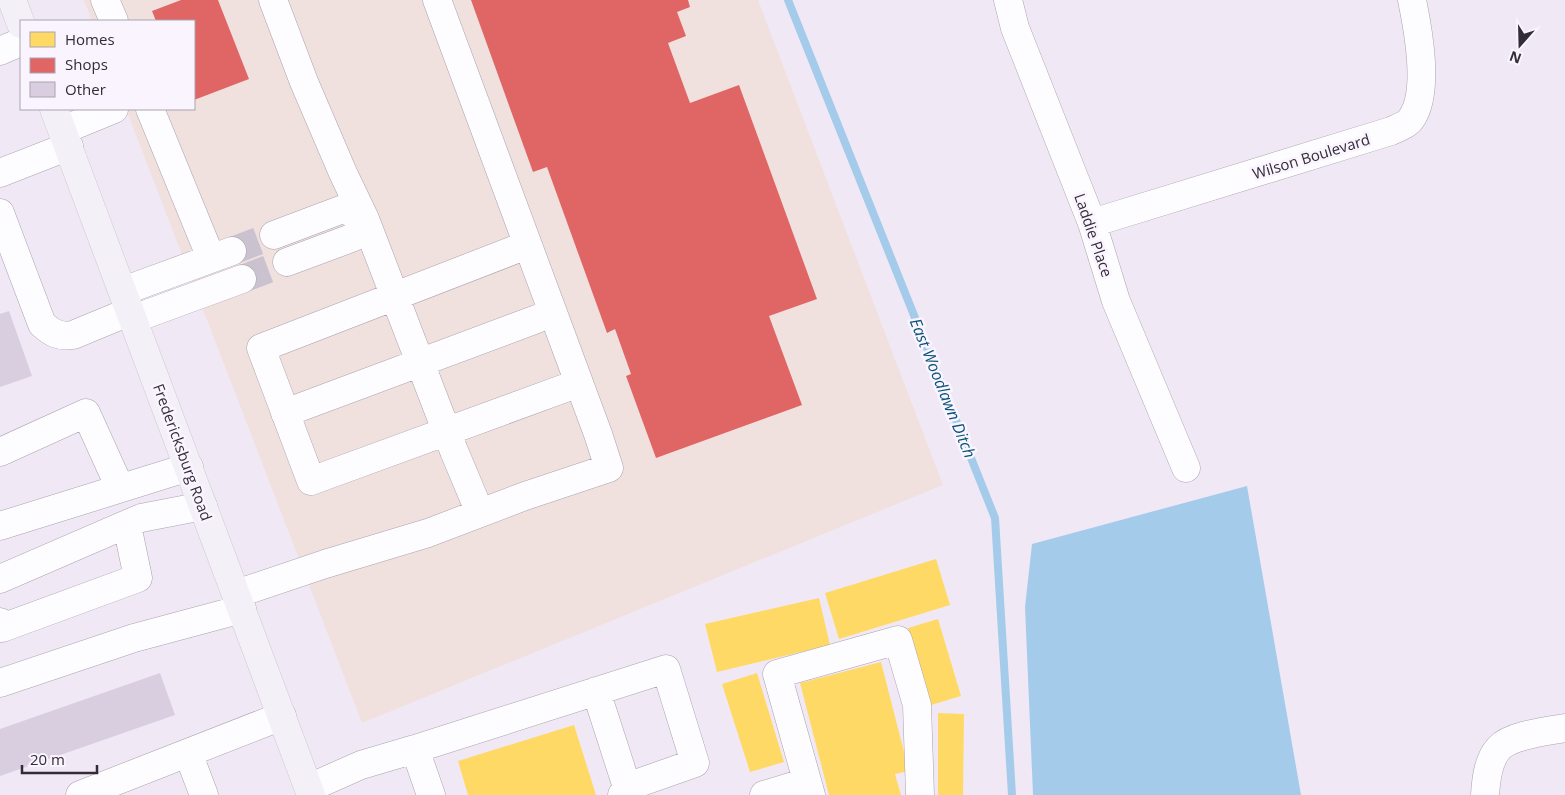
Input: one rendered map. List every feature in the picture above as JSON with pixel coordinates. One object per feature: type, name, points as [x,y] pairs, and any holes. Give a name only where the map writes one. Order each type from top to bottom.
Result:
[{"type":"main road","points":[[12,0],[20,21]]},
{"type":"main road","name":"Fredericksburg Road","points":[[62,128],[310,791]]},
{"type":"street","points":[[105,0],[114,20]]},
{"type":"street","points":[[273,0],[304,82],[365,219],[446,431],[480,513]]},
{"type":"street","points":[[0,683],[239,601],[404,539],[428,533],[525,496],[609,468],[437,0]]},
{"type":"street","name":"Laddie Place","points":[[1008,0],[1015,28],[1092,223],[1116,300],[1186,468]]},
{"type":"street","name":"Wilson Boulevard","points":[[1092,223],[1391,131],[1410,121],[1415,112],[1421,78],[1420,48],[1412,0]]},
{"type":"street","points":[[0,51],[20,42]]},
{"type":"street","points":[[0,173],[62,128],[111,110]]},
{"type":"street","points":[[0,213],[42,324],[51,332],[63,337],[73,335],[129,307],[222,254],[150,110]]},
{"type":"street","points":[[274,235],[344,209],[365,219]]},
{"type":"street","points":[[287,262],[354,237],[365,219]]},
{"type":"street","points":[[527,245],[261,348],[285,413],[311,481],[579,383]]},
{"type":"street","points":[[129,307],[242,279]]},
{"type":"street","points":[[285,413],[553,313]]},
{"type":"street","points":[[0,452],[86,413],[120,488]]},
{"type":"street","points":[[0,526],[189,467]]},
{"type":"street","points":[[0,579],[141,518],[203,506]]},
{"type":"street","points":[[0,622],[2,628],[138,578],[127,524]]},
{"type":"street","points":[[764,795],[809,788],[777,674],[898,640],[917,705],[920,795]]},
{"type":"street","points":[[310,791],[361,765],[415,749],[596,691],[666,669],[695,763],[625,791],[596,691]]},
{"type":"street","points":[[80,795],[282,716]]},
{"type":"street","points":[[1484,795],[1491,762],[1500,747],[1520,736],[1565,728]]},
{"type":"street","points":[[415,749],[430,795]]},
{"type":"street","points":[[188,753],[204,795]]},
{"type":"shaded area","points":[[84,0],[758,0],[943,485],[362,723],[126,110],[195,110],[195,20],[92,20]]},
{"type":"water","points":[[1247,486],[1301,795],[1033,795],[1025,607],[1032,544]]},
{"type":"building: Homes","points":[[936,559],[950,605],[839,639],[825,593]]},
{"type":"building: Homes","points":[[819,598],[830,645],[717,672],[705,624]]},
{"type":"building: Homes","points":[[938,619],[961,696],[931,705],[908,628]]},
{"type":"building: Homes","points":[[881,662],[909,771],[895,774],[901,795],[829,795],[800,683]]},
{"type":"building: Homes","points":[[757,673],[784,762],[750,772],[722,684]]},
{"type":"building: Homes","points":[[938,713],[964,714],[963,795],[938,795]]},
{"type":"building: Homes","points":[[574,725],[596,795],[468,795],[458,761]]},
{"type":"building: Shops","points":[[181,0],[218,0],[249,79],[195,100],[195,20],[156,20],[152,11]]},
{"type":"building: Shops","points":[[471,0],[688,0],[690,7],[677,12],[686,36],[668,43],[690,103],[739,85],[817,299],[769,316],[802,405],[656,458],[626,376],[631,374],[615,329],[607,333],[547,167],[533,172]]},
{"type":"building: Other","points":[[9,311],[32,376],[0,387],[0,314]]},
{"type":"building: Other","points":[[160,673],[175,715],[0,776],[0,729]]},
{"type":"waterway","name":"East Woodlawn Ditch","points":[[788,0],[995,518],[1012,795]]},
{"type":"tunnel","points":[[232,251],[274,235]]},
{"type":"tunnel","points":[[242,279],[287,262]]}]
